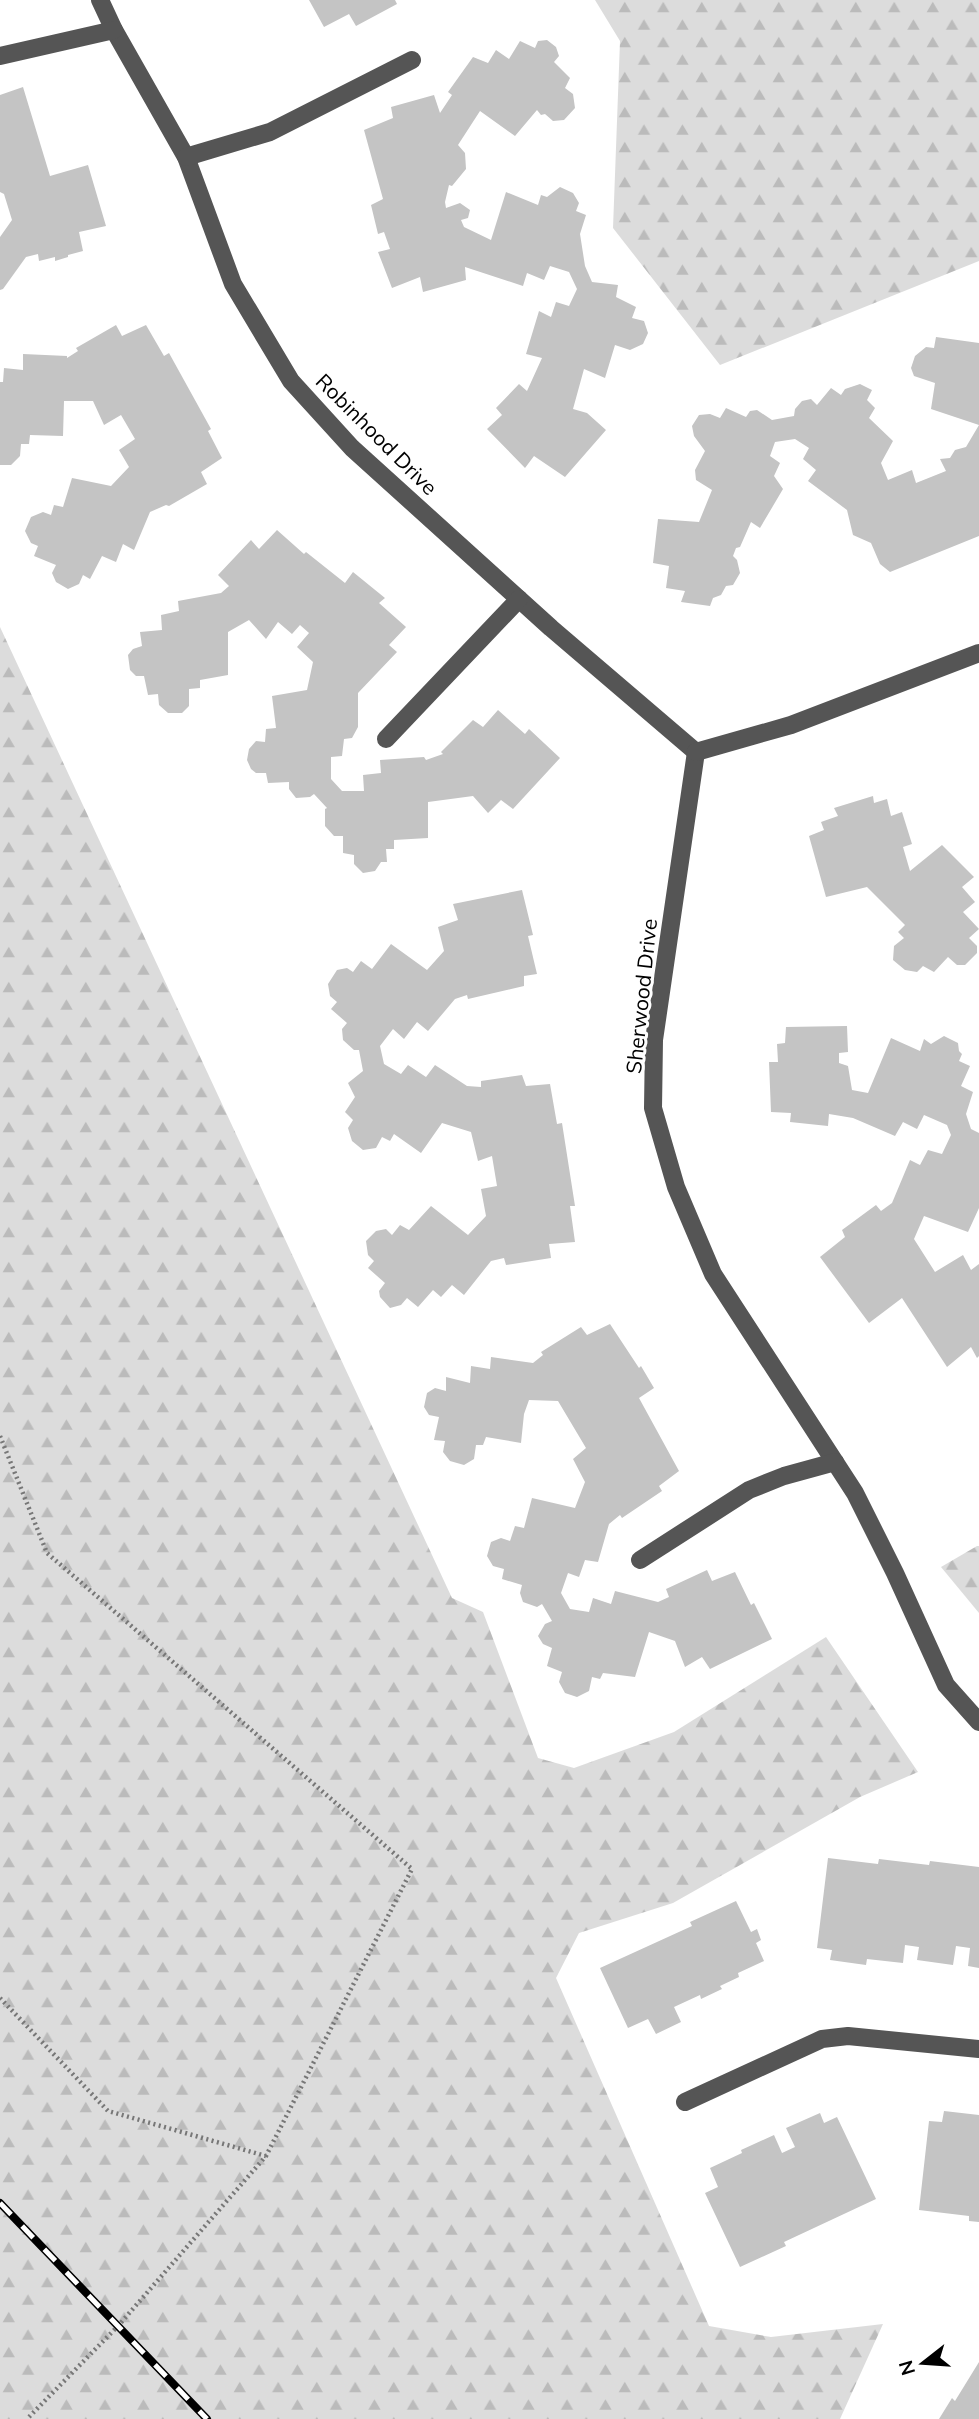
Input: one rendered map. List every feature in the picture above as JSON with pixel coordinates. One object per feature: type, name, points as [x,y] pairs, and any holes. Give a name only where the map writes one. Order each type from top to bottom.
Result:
[{"type":"street","name":"Robinhood Drive","points":[[100,0],[114,30],[186,157],[233,284],[291,381],[352,448],[519,599],[696,752]]},
{"type":"street","points":[[0,56],[114,30]]},
{"type":"street","points":[[186,157],[270,132],[412,60]]},
{"type":"street","points":[[386,739],[519,599]]},
{"type":"street","points":[[696,752],[791,725],[979,653]]},
{"type":"street","name":"Sherwood Drive","points":[[696,752],[654,1040],[653,1108],[676,1187],[713,1274],[855,1493],[946,1685],[979,1722]]},
{"type":"street","points":[[640,1560],[749,1490],[784,1476],[835,1462]]},
{"type":"street","points":[[685,2102],[822,2039],[848,2036],[921,2041],[979,2049]]},
{"type":"path","points":[[0,1436],[47,1553],[412,1869],[266,2156],[118,2326],[27,2419]]},
{"type":"path","points":[[0,1998],[108,2111],[266,2156]]},
{"type":"green space","points":[[595,0],[979,0],[979,261],[720,365],[613,228],[620,41]]},
{"type":"green space","points":[[0,627],[452,1598],[483,1612],[538,1758],[574,1768],[674,1732],[826,1637],[918,1772],[860,1797],[673,1903],[579,1933],[556,1978],[709,2326],[771,2337],[883,2324],[840,2419],[0,2419]]},
{"type":"green space","points":[[979,1546],[979,1613],[941,1567]]},
{"type":"building","points":[[309,0],[395,0],[397,4],[356,26],[349,14],[324,27]]},
{"type":"building","points":[[547,40],[556,47],[559,56],[554,62],[570,78],[565,88],[573,94],[575,108],[564,120],[553,121],[537,110],[515,136],[480,111],[458,145],[465,153],[466,169],[452,186],[449,185],[445,202],[446,208],[460,203],[470,210],[468,218],[461,220],[464,227],[491,240],[506,192],[538,205],[541,195],[547,197],[560,187],[573,193],[579,203],[576,211],[586,215],[580,234],[585,266],[592,282],[618,285],[616,297],[636,307],[632,318],[644,321],[648,333],[643,344],[630,350],[615,345],[605,378],[584,369],[573,409],[587,413],[606,430],[565,477],[534,456],[525,468],[487,429],[502,415],[496,408],[519,384],[527,391],[542,358],[526,354],[539,311],[551,317],[556,302],[569,306],[577,289],[569,272],[550,266],[544,280],[527,273],[523,286],[465,267],[466,280],[423,292],[420,277],[392,288],[378,252],[390,249],[384,232],[378,234],[371,205],[383,199],[364,130],[393,118],[391,107],[434,95],[440,113],[452,95],[448,92],[473,57],[488,63],[496,50],[509,59],[520,41],[535,48],[538,41]]},
{"type":"building","points":[[23,87],[50,176],[88,165],[106,226],[79,232],[83,251],[68,257],[55,261],[55,257],[39,261],[38,254],[26,257],[0,290],[0,237],[12,220],[4,194],[0,192],[0,95]]},
{"type":"building","points":[[116,325],[122,336],[146,325],[164,356],[169,353],[211,429],[208,431],[222,458],[201,472],[207,484],[169,506],[150,512],[134,550],[123,544],[116,562],[102,556],[90,579],[83,575],[79,584],[68,589],[56,582],[52,573],[56,565],[34,556],[38,546],[31,543],[25,531],[31,517],[43,512],[51,515],[54,505],[63,507],[72,478],[111,486],[129,467],[119,450],[135,439],[121,415],[104,425],[93,401],[64,401],[63,436],[30,435],[29,444],[21,444],[20,456],[11,465],[0,465],[0,382],[3,382],[4,368],[23,370],[23,354],[67,358],[78,351],[76,348]]},
{"type":"building","points":[[936,337],[979,343],[979,425],[931,409],[935,383],[914,376],[911,368],[915,356],[926,347],[934,348]]},
{"type":"building","points":[[860,384],[872,390],[867,400],[875,408],[869,418],[893,441],[881,463],[888,480],[912,470],[916,483],[946,471],[940,459],[950,458],[955,450],[966,447],[979,425],[979,536],[890,572],[880,564],[871,543],[853,535],[847,510],[808,481],[816,470],[803,459],[809,448],[795,439],[775,442],[770,456],[780,463],[774,476],[783,489],[760,528],[751,522],[733,556],[737,560],[740,573],[733,585],[726,586],[721,595],[713,598],[710,606],[681,602],[685,591],[666,588],[669,566],[653,563],[658,519],[699,522],[712,490],[696,480],[695,470],[705,451],[694,436],[692,426],[699,415],[710,414],[720,418],[726,408],[746,417],[750,411],[757,410],[772,420],[794,416],[795,409],[802,401],[811,399],[817,405],[831,388],[841,395],[845,389]]},
{"type":"building","points":[[277,530],[304,554],[306,552],[345,583],[353,572],[385,598],[379,603],[406,627],[389,645],[397,652],[358,693],[358,727],[352,738],[344,739],[342,756],[331,757],[331,779],[342,791],[364,791],[363,775],[381,773],[380,760],[424,757],[426,760],[443,754],[441,752],[473,720],[483,727],[498,710],[525,734],[529,729],[560,758],[513,809],[501,800],[488,813],[473,796],[428,802],[428,838],[394,840],[394,849],[386,849],[387,862],[381,862],[375,871],[363,873],[354,864],[354,855],[343,853],[343,836],[334,836],[325,826],[327,808],[314,794],[296,798],[289,789],[289,782],[268,783],[266,773],[256,773],[247,760],[249,749],[256,741],[265,742],[266,729],[276,728],[272,696],[307,690],[313,662],[297,647],[309,633],[300,625],[292,634],[278,622],[266,639],[249,620],[228,632],[228,675],[200,680],[200,688],[189,689],[189,706],[182,713],[168,713],[159,705],[158,694],[148,695],[144,676],[136,676],[130,670],[128,655],[133,649],[142,646],[140,632],[162,630],[161,615],[179,611],[178,601],[221,593],[229,586],[218,575],[251,540],[259,549]]},
{"type":"building","points":[[873,796],[874,803],[887,799],[891,816],[902,812],[912,844],[903,847],[910,871],[942,845],[974,877],[962,887],[975,902],[963,912],[979,929],[969,938],[977,946],[977,953],[965,965],[957,965],[948,957],[934,972],[923,966],[917,972],[905,970],[893,960],[894,946],[904,938],[898,932],[905,925],[867,887],[826,897],[809,836],[824,830],[821,822],[838,816],[834,808]]},
{"type":"building","points":[[522,890],[533,935],[528,936],[537,974],[524,976],[524,986],[468,999],[467,995],[455,999],[428,1031],[417,1022],[404,1039],[393,1029],[380,1046],[384,1064],[401,1074],[408,1065],[426,1077],[435,1065],[467,1086],[481,1087],[481,1081],[522,1075],[526,1086],[550,1084],[557,1124],[562,1123],[575,1206],[570,1206],[575,1242],[549,1244],[551,1258],[506,1265],[504,1258],[491,1261],[464,1295],[452,1285],[441,1297],[433,1290],[418,1307],[407,1298],[401,1305],[390,1308],[380,1297],[379,1291],[385,1283],[368,1268],[374,1261],[368,1255],[366,1241],[376,1231],[386,1229],[392,1235],[400,1225],[409,1230],[431,1206],[468,1235],[486,1216],[481,1189],[497,1186],[492,1156],[478,1161],[471,1132],[442,1123],[421,1153],[394,1134],[390,1141],[382,1137],[376,1148],[363,1150],[352,1141],[348,1128],[353,1120],[345,1112],[355,1097],[348,1083],[363,1071],[359,1050],[354,1050],[343,1040],[342,1029],[347,1023],[331,1009],[337,1002],[330,996],[328,984],[337,970],[347,968],[353,972],[361,961],[372,969],[391,944],[427,970],[444,951],[438,927],[458,920],[453,904]]},
{"type":"building","points":[[847,1026],[848,1052],[839,1053],[839,1063],[848,1066],[852,1090],[868,1093],[891,1038],[920,1051],[924,1039],[931,1044],[944,1036],[958,1043],[962,1054],[959,1061],[970,1066],[961,1086],[973,1092],[966,1114],[971,1129],[979,1133],[979,1208],[968,1232],[924,1216],[914,1239],[935,1272],[963,1255],[971,1270],[979,1264],[977,1358],[971,1347],[947,1367],[902,1298],[869,1323],[820,1257],[845,1237],[842,1230],[876,1205],[881,1211],[892,1203],[910,1160],[920,1165],[928,1150],[942,1154],[951,1135],[947,1125],[924,1115],[917,1129],[903,1122],[895,1136],[853,1118],[829,1114],[828,1126],[790,1122],[791,1113],[771,1112],[769,1062],[778,1062],[777,1044],[785,1043],[786,1027]]},
{"type":"building","points":[[610,1324],[654,1388],[639,1398],[679,1471],[659,1486],[662,1491],[609,1524],[598,1562],[585,1560],[579,1577],[568,1573],[561,1593],[570,1609],[589,1612],[593,1598],[611,1604],[615,1591],[658,1602],[669,1597],[666,1589],[707,1570],[712,1581],[735,1572],[772,1639],[710,1669],[702,1657],[685,1667],[675,1641],[649,1632],[635,1677],[603,1673],[600,1679],[592,1677],[589,1691],[577,1697],[565,1693],[559,1682],[562,1672],[547,1666],[552,1648],[543,1644],[538,1636],[545,1624],[552,1621],[542,1604],[537,1607],[523,1602],[520,1593],[522,1585],[502,1579],[504,1569],[493,1566],[487,1556],[491,1542],[501,1538],[510,1541],[515,1526],[524,1528],[532,1498],[575,1508],[585,1482],[573,1459],[586,1448],[558,1401],[529,1400],[524,1414],[521,1443],[486,1437],[483,1445],[476,1445],[474,1459],[464,1465],[450,1461],[443,1452],[445,1441],[434,1440],[439,1417],[429,1415],[424,1407],[427,1393],[435,1388],[446,1391],[446,1377],[470,1383],[471,1366],[490,1369],[491,1357],[533,1363],[543,1355],[541,1352],[581,1327],[587,1335]]},
{"type":"building","points":[[828,1858],[878,1864],[879,1859],[929,1865],[930,1861],[979,1867],[979,1968],[968,1966],[970,1948],[956,1946],[953,1965],[917,1960],[919,1947],[905,1945],[903,1963],[867,1959],[866,1965],[830,1960],[832,1950],[817,1948]]},
{"type":"building","points":[[736,1901],[751,1932],[757,1929],[761,1940],[756,1943],[764,1961],[738,1973],[739,1977],[720,1986],[722,1989],[701,1999],[700,1995],[674,2007],[681,2022],[656,2034],[648,2019],[628,2028],[600,1968],[692,1926],[690,1922]]},
{"type":"building","points":[[944,2111],[979,2115],[979,2222],[969,2221],[969,2216],[919,2210],[929,2121],[942,2122]]},
{"type":"building","points":[[820,2113],[824,2123],[837,2117],[876,2199],[784,2242],[786,2246],[740,2267],[705,2193],[718,2187],[710,2168],[774,2135],[782,2153],[795,2147],[786,2128]]},
{"type":"building","points":[[979,2362],[979,2419],[939,2419],[952,2398],[955,2401]]},
{"type":"railway","points":[[0,2203],[207,2419]]}]
